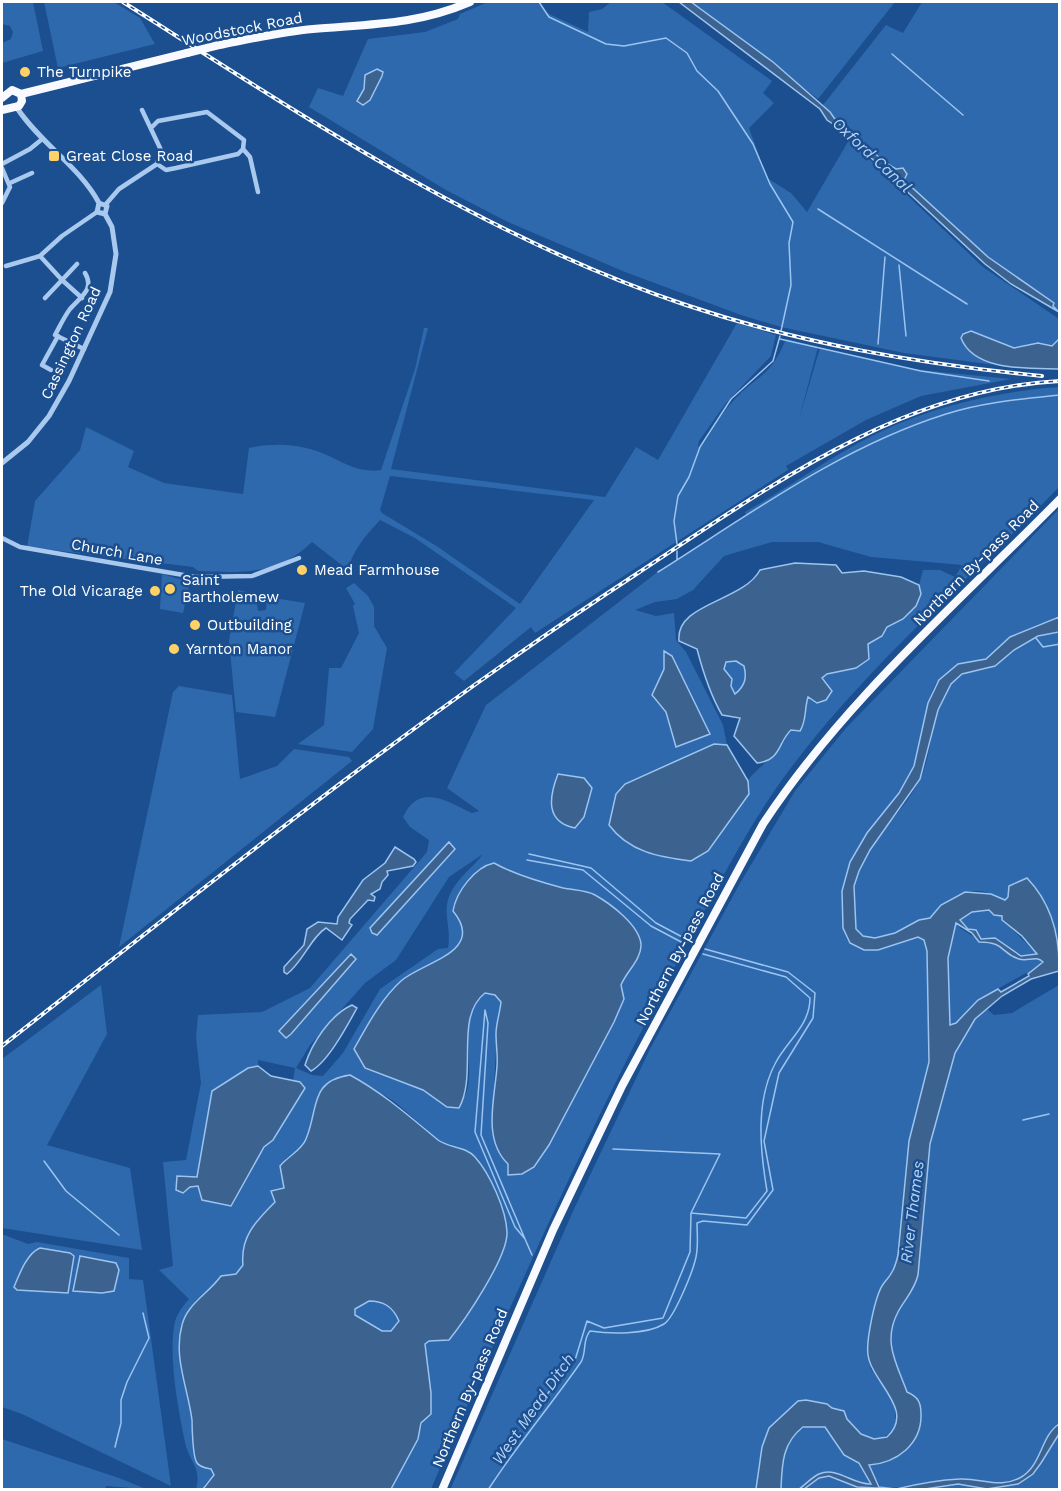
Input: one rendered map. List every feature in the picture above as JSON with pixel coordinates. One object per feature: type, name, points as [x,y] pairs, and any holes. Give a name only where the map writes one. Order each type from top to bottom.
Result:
[{"type":"highway","name":"Woodstock Road","points":[[21,94],[219,45],[287,32],[402,23],[444,12],[470,2]]},
{"type":"highway","points":[[12,90],[21,94],[22,101],[9,108],[2,97],[12,90]]},
{"type":"highway","name":"Northern By-pass Road","points":[[442,1490],[568,1199],[690,955],[763,824],[788,786],[839,722],[1059,499]]},
{"type":"street","points":[[9,108],[89,186],[103,204]]},
{"type":"street","points":[[6,266],[40,255],[62,236],[97,212],[119,189],[157,164],[161,150],[142,110]]},
{"type":"street","points":[[152,127],[158,121],[207,112],[244,140],[243,149],[238,154],[166,170],[157,164]]},
{"type":"street","points":[[2,203],[9,192],[10,183],[2,166],[41,140]]},
{"type":"street","points":[[243,149],[250,157],[258,192]]},
{"type":"street","points":[[10,183],[32,173]]},
{"type":"street","name":"Cassington Road","points":[[3,459],[28,442],[45,422],[84,350],[114,279],[115,242],[112,227],[105,214],[108,210],[103,204]]},
{"type":"street","points":[[97,212],[105,214]]},
{"type":"street","points":[[40,255],[82,298]]},
{"type":"street","points":[[45,298],[77,264]]},
{"type":"street","points":[[84,350],[55,335],[68,312],[82,298],[89,286],[85,273]]},
{"type":"street","points":[[51,370],[42,364],[58,336]]},
{"type":"street","name":"Church Lane","points":[[2,538],[20,547],[195,577],[252,576],[299,558]]},
{"type":"shaded area","points":[[2,2],[33,2],[43,51],[2,63],[2,43],[11,39],[13,32],[10,26],[2,24]]},
{"type":"shaded area","points":[[44,2],[114,2],[140,18],[155,44],[58,68]]},
{"type":"shaded area","points":[[488,2],[540,2],[545,12],[588,32],[589,12],[602,9],[611,2],[662,2],[772,81],[763,93],[774,103],[749,128],[767,178],[791,193],[807,212],[849,140],[983,267],[1059,319],[1059,356],[995,365],[904,353],[781,327],[741,315],[625,272],[508,222],[446,190],[309,107],[318,88],[343,96],[368,39],[425,32],[458,19],[460,14]]},
{"type":"shaded area","points":[[691,2],[895,2],[818,99]]},
{"type":"shaded area","points":[[922,2],[1059,2],[1059,310],[1053,306],[1054,303],[988,257],[904,180],[907,176],[886,163],[837,122],[823,105],[886,25],[903,33]]},
{"type":"shaded area","points":[[737,323],[776,335],[771,356],[726,403],[699,441],[698,446],[701,447],[729,405],[775,361],[786,339],[818,347],[799,419],[820,348],[910,369],[1011,379],[921,396],[866,420],[786,466],[788,470],[535,633],[531,627],[464,681],[454,673],[516,608],[415,538],[380,520],[358,546],[348,570],[312,542],[286,561],[273,566],[260,570],[230,572],[198,571],[193,567],[27,547],[35,501],[80,450],[86,427],[134,451],[128,467],[164,483],[243,494],[249,448],[270,445],[291,445],[311,449],[355,468],[381,470],[415,369],[424,328],[428,328],[391,469],[605,497],[636,447],[658,460]],"holes":[[[390,476],[594,500],[520,604],[380,510]]]},
{"type":"shaded area","points":[[1059,387],[1059,487],[852,694],[790,769],[758,815],[717,888],[611,1091],[519,1289],[431,1489],[391,1489],[418,1439],[431,1393],[425,1344],[429,1341],[449,1340],[478,1298],[505,1246],[459,1147],[441,1142],[395,1102],[362,1081],[324,1085],[307,1138],[301,1147],[285,1159],[284,1188],[275,1189],[276,1202],[257,1222],[248,1238],[244,1247],[243,1265],[236,1274],[221,1276],[209,1293],[195,1301],[191,1417],[193,1443],[196,1461],[201,1466],[211,1469],[214,1475],[203,1489],[196,1489],[197,1475],[182,1429],[173,1354],[176,1319],[181,1308],[189,1299],[159,1270],[173,1266],[163,1162],[186,1160],[201,1083],[196,1037],[198,1015],[262,1012],[310,988],[427,852],[429,840],[410,827],[403,817],[410,806],[425,797],[434,797],[472,813],[479,811],[447,788],[486,705],[660,570],[746,515],[745,512],[870,437],[938,409],[1011,392]],"holes":[[[772,542],[818,542],[871,557],[962,565],[955,577],[940,570],[923,570],[919,585],[921,594],[903,619],[886,627],[882,636],[868,644],[856,668],[826,674],[822,678],[828,684],[808,697],[804,708],[805,722],[787,734],[775,754],[748,780],[727,745],[723,725],[686,652],[676,640],[674,613],[656,616],[635,610],[655,602],[677,599],[693,590],[724,556]],[[669,725],[709,734],[676,747]],[[749,795],[723,826],[641,803]],[[483,854],[457,883],[449,897],[447,905],[448,948],[438,949],[380,989],[343,1053],[323,1076],[312,1075],[296,1068],[310,1045],[365,983],[396,960],[449,877]],[[494,863],[537,881],[592,893],[616,909],[630,922],[641,944],[639,955],[621,985],[624,999],[559,1128],[534,1167],[492,1134],[501,1002],[495,995],[485,993],[472,1012],[468,1036],[468,1086],[459,1107],[447,1107],[423,1090],[365,1068],[354,1049],[375,1013],[394,988],[411,974],[448,954],[457,946],[462,937],[461,925],[453,911],[455,904],[462,889],[480,870]],[[258,1060],[295,1068],[293,1080],[305,1088],[273,1140],[264,1147],[231,1206],[209,1202],[200,1194],[199,1186],[190,1187],[177,1177],[197,1177],[212,1091],[248,1068],[258,1066]]]},
{"type":"shaded area","points":[[1059,509],[1059,617],[1010,637],[991,656],[936,683],[928,703],[915,763],[905,782],[858,848],[844,886],[843,922],[850,943],[878,950],[918,937],[924,940],[927,951],[929,1062],[909,1141],[898,1255],[893,1273],[883,1286],[876,1303],[867,1350],[871,1369],[894,1402],[896,1424],[893,1432],[879,1439],[868,1438],[857,1430],[840,1410],[810,1401],[782,1416],[767,1434],[760,1458],[756,1489],[450,1490],[574,1209],[650,1049],[739,885],[795,791],[846,728]]},
{"type":"shaded area","points":[[162,574],[183,580],[189,586],[183,613],[160,609]]},
{"type":"shaded area","points":[[354,583],[368,596],[374,607],[374,626],[387,648],[373,729],[352,752],[298,744],[324,725],[329,668],[341,668],[359,633],[353,606],[355,604],[346,588]]},
{"type":"shaded area","points":[[238,590],[256,594],[258,611],[266,610],[267,597],[305,603],[275,717],[236,712],[229,641]]},
{"type":"shaded area","points":[[1059,632],[1059,942],[1047,904],[1027,878],[1009,886],[1009,897],[1005,900],[983,891],[966,892],[943,905],[930,918],[882,937],[865,937],[857,929],[854,915],[853,891],[858,872],[873,844],[903,806],[920,779],[925,767],[936,715],[946,691],[959,677],[996,665],[1013,650],[1030,640]]},
{"type":"shaded area","points":[[736,661],[744,666],[745,674],[743,685],[735,694],[724,669],[726,662]]},
{"type":"shaded area","points":[[179,686],[232,695],[240,779],[277,766],[294,749],[349,757],[352,761],[119,947],[173,692]]},
{"type":"shaded area","points":[[989,910],[994,915],[1002,916],[1037,954],[1021,956],[995,938],[981,939],[960,920],[972,912]]},
{"type":"shaded area","points":[[957,922],[960,928],[982,942],[999,944],[1012,956],[1026,960],[1037,958],[1043,962],[1028,974],[1026,973],[978,1000],[956,1023],[950,1025],[948,958],[952,933]]},
{"type":"shaded area","points":[[101,985],[107,1034],[47,1145],[130,1168],[142,1250],[2,1228],[2,1059]]},
{"type":"shaded area","points":[[1059,985],[1059,1424],[1048,1435],[1029,1471],[1006,1483],[955,1479],[882,1489],[868,1465],[890,1461],[911,1435],[921,1416],[921,1407],[917,1399],[907,1392],[896,1362],[891,1333],[898,1312],[918,1275],[927,1166],[935,1122],[953,1058],[975,1019],[987,1009],[994,1015],[1012,1013]]},
{"type":"shaded area","points":[[2,1234],[28,1244],[37,1242],[129,1258],[129,1279],[143,1280],[171,1486],[22,1414],[2,1407]],"holes":[[[80,1256],[116,1263],[110,1292],[74,1291]]]},
{"type":"shaded area","points":[[369,1301],[384,1304],[394,1312],[399,1321],[391,1331],[382,1331],[355,1315],[355,1309]]},
{"type":"shaded area","points":[[815,1425],[825,1427],[831,1432],[841,1452],[859,1463],[876,1489],[781,1490],[783,1459],[790,1441],[796,1433]]},
{"type":"shaded area","points":[[1059,1434],[1059,1489],[925,1490],[958,1484],[987,1489],[1018,1484],[1034,1474]]},
{"type":"shaded area","points":[[2,1439],[146,1489],[106,1486],[105,1490],[2,1489]]},
{"type":"water","name":"Oxford Canal","points":[[679,2],[691,2],[773,62],[830,112],[837,122],[886,163],[896,169],[903,168],[907,174],[904,180],[988,257],[1054,303],[1053,306],[1059,312],[1011,284],[985,264],[840,129],[827,120],[820,109]]},
{"type":"water","points":[[377,69],[383,72],[382,76],[370,100],[363,105],[357,101],[364,89],[365,75]]},
{"type":"water","points":[[971,331],[1014,348],[1038,343],[1052,346],[1059,339],[1059,369],[1004,366],[978,357],[968,349],[961,338],[963,334]]},
{"type":"water","points":[[795,563],[836,565],[842,573],[864,571],[901,577],[919,585],[921,594],[916,606],[903,619],[887,627],[882,636],[868,644],[869,659],[856,668],[827,674],[822,678],[832,691],[826,700],[817,703],[808,697],[804,723],[800,731],[791,730],[771,759],[757,763],[734,736],[740,718],[722,715],[718,708],[697,649],[679,641],[681,628],[688,618],[698,610],[740,589],[760,570]],"holes":[[[736,661],[744,666],[744,682],[735,694],[731,686],[732,679],[724,669],[726,662]]]},
{"type":"water","name":"River Thames","points":[[1059,617],[1059,632],[1038,636],[1014,650],[995,666],[962,674],[951,684],[938,710],[920,779],[870,850],[859,871],[854,886],[856,929],[863,936],[875,938],[895,933],[919,920],[930,918],[941,905],[965,892],[991,894],[1005,900],[1008,897],[1009,886],[1027,878],[1043,899],[1053,921],[1058,945],[1059,971],[1031,979],[1002,996],[975,1019],[955,1053],[930,1144],[918,1275],[912,1290],[898,1312],[891,1333],[893,1353],[907,1392],[919,1403],[920,1425],[912,1443],[906,1450],[889,1460],[869,1465],[879,1487],[895,1489],[857,1487],[829,1476],[819,1478],[804,1489],[799,1489],[816,1475],[826,1472],[839,1474],[864,1484],[871,1484],[859,1463],[844,1455],[825,1427],[803,1427],[791,1440],[784,1455],[781,1489],[756,1489],[762,1447],[769,1428],[798,1401],[806,1400],[827,1404],[844,1411],[847,1419],[861,1434],[874,1439],[887,1437],[895,1427],[897,1417],[895,1407],[871,1365],[868,1355],[868,1339],[877,1297],[893,1271],[898,1255],[909,1141],[929,1062],[927,951],[924,940],[918,937],[878,950],[864,950],[850,943],[843,928],[842,891],[850,862],[867,833],[899,793],[914,766],[928,703],[939,680],[958,664],[986,659],[1010,637]],"holes":[[[989,910],[994,915],[1002,916],[1002,920],[1022,936],[1037,954],[1021,956],[995,938],[981,939],[976,930],[968,929],[960,920],[972,912]],[[956,923],[972,933],[979,942],[999,946],[1019,959],[1038,959],[1043,962],[1028,974],[1029,976],[1001,992],[998,989],[978,1000],[956,1023],[950,1025],[948,958]]]},
{"type":"water","points":[[664,651],[672,656],[710,734],[676,747],[666,712],[652,695],[664,669]]},
{"type":"water","points":[[714,744],[727,745],[748,781],[749,794],[708,851],[691,861],[656,855],[635,847],[609,825],[616,794],[625,784]]},
{"type":"water","points":[[558,774],[584,778],[592,788],[584,817],[575,828],[565,825],[554,814],[552,800]]},
{"type":"water","points":[[449,842],[455,849],[377,935],[372,933],[370,928]]},
{"type":"water","points":[[395,847],[414,859],[416,862],[413,866],[387,871],[388,875],[380,889],[371,894],[375,897],[374,901],[368,900],[350,919],[349,923],[352,925],[342,940],[326,928],[316,937],[293,969],[287,974],[284,972],[284,967],[304,945],[307,929],[318,922],[337,924],[338,917],[363,880],[385,863]]},
{"type":"water","points":[[494,863],[537,881],[595,895],[616,909],[630,923],[641,944],[639,955],[621,985],[624,999],[614,1022],[549,1145],[534,1167],[522,1174],[508,1175],[508,1164],[495,1143],[492,1118],[497,1062],[496,1030],[501,1002],[495,995],[485,993],[476,1003],[471,1016],[468,1031],[467,1079],[459,1108],[447,1107],[423,1090],[365,1068],[354,1049],[375,1013],[401,981],[448,954],[457,946],[462,937],[461,925],[453,911],[458,896],[473,875]]},
{"type":"water","points":[[351,954],[356,959],[286,1038],[279,1031]]},
{"type":"water","points":[[352,1005],[357,1008],[343,1033],[324,1060],[311,1071],[305,1065],[317,1039],[336,1016]]},
{"type":"water","points":[[258,1066],[271,1076],[300,1082],[305,1088],[273,1140],[264,1147],[231,1206],[202,1200],[198,1186],[190,1187],[183,1193],[176,1190],[177,1176],[197,1177],[212,1091],[248,1068]]},
{"type":"water","points":[[350,1075],[385,1097],[438,1140],[467,1151],[475,1157],[496,1192],[506,1223],[507,1232],[501,1257],[484,1288],[449,1340],[429,1341],[425,1344],[431,1414],[421,1423],[418,1439],[391,1489],[203,1489],[214,1475],[211,1469],[198,1465],[195,1458],[192,1420],[180,1361],[182,1325],[188,1311],[221,1276],[236,1274],[243,1265],[244,1246],[251,1230],[275,1202],[271,1191],[284,1188],[280,1166],[304,1143],[321,1090],[337,1078]],"holes":[[[369,1301],[384,1304],[397,1316],[399,1321],[391,1331],[382,1331],[355,1315],[355,1309]]]},
{"type":"water","points":[[40,1248],[70,1253],[74,1256],[68,1293],[17,1290],[14,1287],[27,1259]]},
{"type":"water","points":[[80,1256],[116,1263],[119,1270],[114,1291],[102,1293],[73,1291]]},
{"type":"water","points":[[1059,1424],[1059,1434],[1041,1463],[1033,1474],[1018,1484],[987,1489],[958,1484],[925,1489],[896,1489],[928,1482],[952,1480],[968,1479],[999,1483],[1015,1480],[1029,1471],[1048,1435]]},
{"type":"waterway","points":[[539,2],[549,17],[606,44],[624,46],[666,38],[687,53],[697,71],[718,91],[753,144],[770,184],[793,222],[789,243],[791,285],[781,331]]},
{"type":"waterway","points":[[892,54],[963,115]]},
{"type":"waterway","points":[[818,209],[967,304]]},
{"type":"waterway","points":[[878,344],[885,257]]},
{"type":"waterway","points":[[899,265],[906,336]]},
{"type":"waterway","points":[[677,544],[674,521],[678,496],[689,477],[700,447],[731,399],[773,361],[780,336]]},
{"type":"waterway","points":[[780,339],[921,371],[989,381]]},
{"type":"waterway","points":[[658,572],[762,505],[870,444],[946,414],[1003,402],[1060,395]]},
{"type":"waterway","points":[[677,551],[677,559]]},
{"type":"waterway","points":[[1036,638],[1043,647],[1060,644]]},
{"type":"waterway","points":[[529,854],[591,868],[656,923],[686,939]]},
{"type":"waterway","points":[[527,860],[583,870],[651,926],[685,944]]},
{"type":"waterway","name":"West Mead Ditch","points":[[488,1490],[581,1362],[586,1338],[590,1331],[638,1332],[664,1324],[677,1305],[693,1267],[697,1252],[697,1223],[703,1221],[747,1225],[773,1190],[764,1141],[779,1073],[813,1018],[815,993],[788,972],[705,949]]},
{"type":"waterway","name":"West Mead Ditch","points":[[531,1414],[575,1360],[587,1321],[604,1328],[663,1318],[690,1252],[691,1213],[746,1218],[767,1191],[761,1142],[765,1092],[776,1062],[798,1032],[806,1016],[810,998],[786,977],[703,954]]},
{"type":"waterway","points":[[525,1239],[515,1227],[475,1132],[485,1010],[488,1023],[481,1135],[532,1255]]},
{"type":"waterway","points":[[1023,1120],[1049,1114]]},
{"type":"waterway","points":[[613,1149],[720,1154],[691,1213]]},
{"type":"waterway","points":[[44,1161],[66,1191],[119,1235]]},
{"type":"waterway","points":[[115,1447],[121,1423],[121,1400],[127,1382],[149,1338],[143,1313]]},
{"type":"railway","points":[[123,2],[258,88],[396,171],[538,245],[611,277],[686,305],[773,331],[906,359],[1042,376]]},
{"type":"railway","points":[[2,1046],[394,743],[555,628],[786,477],[837,448],[890,423],[945,403],[1001,388],[1060,381]]},
{"type":"place","name":"The Turnpike","points":[[25,72]]},
{"type":"place","name":"Great Close Road","points":[[54,156]]},
{"type":"place","name":"Mead Farmhouse","points":[[302,570]]},
{"type":"place","name":"Saint Bartholemew","points":[[170,589]]},
{"type":"place","name":"The Old Vicarage","points":[[155,591]]},
{"type":"place","name":"Outbuilding","points":[[195,625]]},
{"type":"place","name":"Yarnton Manor","points":[[174,649]]}]
